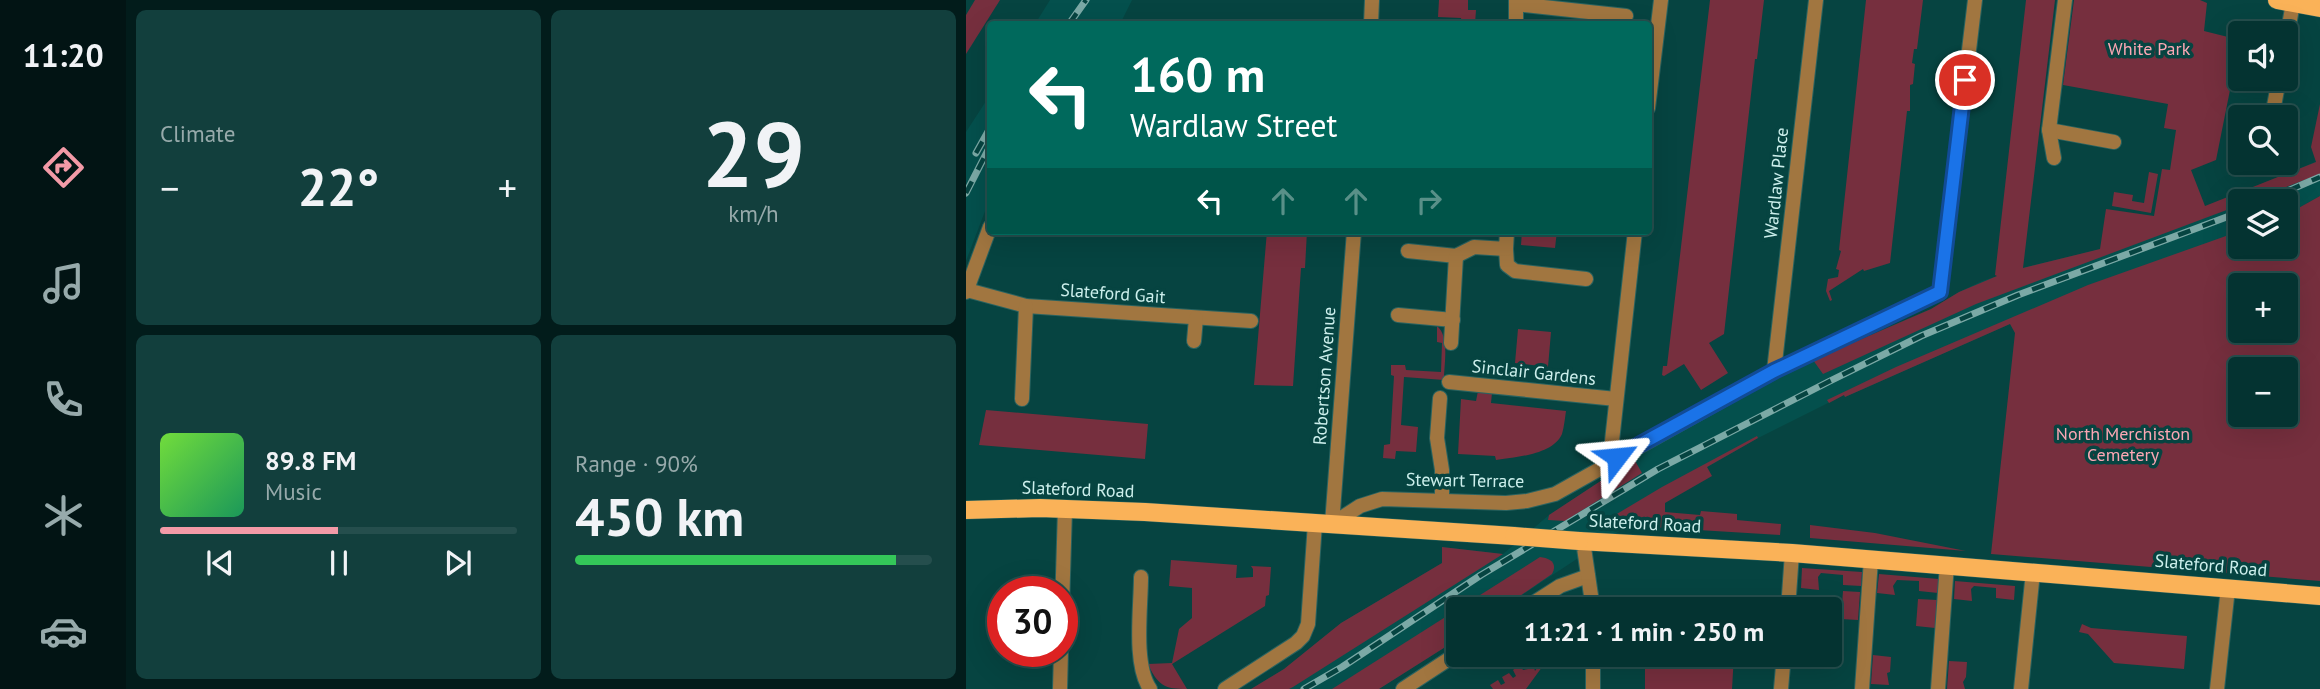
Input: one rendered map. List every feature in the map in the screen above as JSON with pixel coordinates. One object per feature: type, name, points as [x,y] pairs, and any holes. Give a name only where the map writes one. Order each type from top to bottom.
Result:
[{"type":"main road","points":[[2285,1],[2320,8]]},
{"type":"main road","name":"Slateford Road","points":[[966,510],[1065,509],[1792,553],[2320,596]]},
{"type":"street","points":[[1371,21],[1372,0]]},
{"type":"street","points":[[1652,75],[1661,0]]},
{"type":"street","name":"Wardlaw Place","points":[[1774,371],[1816,0]]},
{"type":"street","name":"Stewart Terrace","points":[[1324,524],[1360,506],[1394,498],[1494,503],[1542,499],[1576,484],[1617,457],[1774,371],[1940,292],[1975,0]]},
{"type":"street","points":[[2054,158],[2049,130],[2065,0]]},
{"type":"street","points":[[2285,1],[2285,21]]},
{"type":"street","points":[[1516,21],[1516,2],[1626,16]]},
{"type":"street","points":[[2049,130],[2114,142]]},
{"type":"street","name":"Slateford Gait","points":[[987,235],[966,291],[1026,306],[1251,321]]},
{"type":"street","name":"Robertson Avenue","points":[[1225,689],[1296,643],[1306,630],[1324,524],[1354,235]]},
{"type":"street","points":[[1507,235],[1507,265],[1515,271],[1586,279]]},
{"type":"street","points":[[1617,457],[1612,441],[1634,235]]},
{"type":"street","points":[[1408,251],[1456,256],[1474,247],[1506,248]]},
{"type":"street","points":[[1451,344],[1456,256]]},
{"type":"street","points":[[1022,399],[1026,306]]},
{"type":"street","points":[[1398,315],[1452,320]]},
{"type":"street","points":[[1194,341],[1196,318]]},
{"type":"street","name":"Sinclair Gardens","points":[[1449,382],[1616,399]]},
{"type":"street","points":[[1440,398],[1437,438],[1442,470],[1442,500]]},
{"type":"street","points":[[1063,576],[1065,509]]},
{"type":"street","points":[[1581,541],[1591,597]]},
{"type":"street","points":[[1789,597],[1792,553]]},
{"type":"street","points":[[1862,689],[1871,559]]},
{"type":"street","points":[[1938,689],[1947,564]]},
{"type":"street","points":[[2021,689],[2032,572]]},
{"type":"street","points":[[1543,597],[1560,586],[1588,576]]},
{"type":"street","points":[[1141,577],[1140,657],[1143,675],[1150,689]]},
{"type":"street","points":[[2217,689],[2228,587]]},
{"type":"street","points":[[1403,689],[1446,661]]},
{"type":"street","points":[[1060,689],[1061,667]]},
{"type":"street","points":[[1593,667],[1593,689]]},
{"type":"street","points":[[1782,689],[1783,667]]},
{"type":"street","points":[[2219,670],[2223,689]]},
{"type":"shaded area","points":[[1050,0],[1132,0],[1122,21],[1037,21]]},
{"type":"shaded area","points":[[987,100],[987,206],[966,261],[966,132]]},
{"type":"shaded area","points":[[2320,160],[2320,196],[2298,208],[2298,189],[2249,189],[2283,175],[2298,175],[2298,169]]},
{"type":"shaded area","points":[[2228,197],[2228,248],[2010,324],[1845,397],[1844,395],[1758,438],[1664,492],[1666,527],[1627,526],[1519,597],[1446,597],[1446,647],[1379,689],[1251,689],[1284,669],[1341,623],[1442,563],[1442,547],[1503,554],[1549,515],[1634,459],[1688,425],[1788,372],[1931,309],[1982,281],[2022,268],[2101,249]]},
{"type":"green space","points":[[975,0],[1000,0],[966,54],[966,15]]},
{"type":"green space","points":[[1439,0],[1468,0],[1468,10],[1476,10],[1475,21],[1438,17]]},
{"type":"green space","points":[[1710,0],[1764,0],[1724,334],[1709,343],[1728,373],[1701,390],[1684,364],[1662,375],[1663,366],[1667,366]]},
{"type":"green space","points":[[1866,0],[1923,0],[1917,49],[1914,49],[1912,63],[1915,64],[1913,84],[1910,85],[1910,111],[1907,111],[1890,263],[1864,271],[1863,269],[1829,291],[1830,301],[1826,291],[1828,279],[1838,277],[1839,270],[1836,269],[1841,251]]},
{"type":"green space","name":"White Park","points":[[2026,0],[2055,0],[2023,268],[2100,249],[2106,209],[2154,216],[2162,169],[2170,170],[2176,130],[2164,128],[2168,104],[2063,85],[2074,0],[2200,0],[2207,3],[2204,31],[2228,37],[2230,91],[2216,160],[2191,170],[2205,206],[2228,197],[2228,210],[1976,304],[1823,374],[1813,360],[1931,309],[1959,292],[1997,276]]},
{"type":"green space","points":[[2320,104],[2320,174],[2281,189],[2248,189],[2283,175],[2298,175],[2298,169],[2316,162],[2311,147]]},
{"type":"green space","points":[[2149,172],[2158,174],[2151,213],[2112,206],[2114,192],[2133,195],[2132,201],[2144,203]]},
{"type":"green space","name":"North Merchiston Cemetery","points":[[2320,196],[2320,581],[1991,554],[2015,333],[2010,324],[1845,397],[1844,395],[1829,403],[1827,400],[1896,367],[2088,285],[2228,235],[2228,259],[2298,259],[2298,208]]},
{"type":"green space","points":[[1267,235],[1307,235],[1305,268],[1301,268],[1293,386],[1254,385]]},
{"type":"green space","points":[[1522,235],[1557,235],[1555,248],[1521,245]]},
{"type":"green space","points":[[1437,326],[1445,344],[1444,380],[1404,377],[1401,425],[1418,427],[1416,452],[1396,451],[1395,459],[1383,458],[1384,445],[1390,444],[1394,376],[1391,375],[1391,365],[1405,365],[1406,370],[1441,372],[1442,343],[1437,342]]},
{"type":"green space","points":[[1518,329],[1551,332],[1548,367],[1515,363]]},
{"type":"green space","points":[[1478,391],[1492,393],[1491,403],[1566,411],[1562,434],[1551,446],[1523,456],[1496,460],[1495,456],[1458,454],[1461,399],[1476,401]]},
{"type":"green space","points":[[986,410],[1148,424],[1145,459],[979,445]]},
{"type":"green space","points":[[1757,436],[1758,438],[1707,467],[1712,476],[1665,503],[1665,512],[1737,514],[1737,520],[1781,524],[1780,535],[1600,524],[1662,487]]},
{"type":"green space","points":[[1634,459],[1642,473],[1565,521],[1548,520],[1549,515]]},
{"type":"green space","points":[[1810,525],[1875,533],[1966,551],[1810,538]]},
{"type":"green space","points":[[1442,547],[1503,554],[1293,687],[1251,689],[1284,669],[1341,623],[1442,563]]},
{"type":"green space","points":[[1540,557],[1552,562],[1552,574],[1518,597],[1477,597]]},
{"type":"green space","points":[[1171,560],[1237,565],[1236,578],[1253,577],[1251,566],[1271,567],[1269,595],[1266,596],[1265,606],[1172,664],[1187,689],[1163,685],[1148,664],[1172,663],[1179,629],[1192,618],[1192,588],[1169,586]]},
{"type":"green space","points":[[1802,568],[1862,572],[1861,586],[1843,585],[1843,575],[1821,573],[1818,577],[1819,590],[1801,588]]},
{"type":"green space","points":[[1879,574],[1939,579],[1938,593],[1919,591],[1919,581],[1897,580],[1893,586],[1895,595],[1877,593]]},
{"type":"green space","points":[[1955,581],[2015,586],[2014,600],[1996,598],[1996,588],[1974,586],[1971,589],[1972,601],[1954,599]]},
{"type":"green space","points":[[1843,591],[1860,592],[1858,620],[1842,619]]},
{"type":"green space","points":[[1918,599],[1937,600],[1935,628],[1916,626]]},
{"type":"green space","points":[[1446,617],[1446,647],[1379,689],[1332,689]]},
{"type":"green space","points":[[2082,624],[2091,628],[2187,636],[2184,669],[2114,663],[2088,634],[2079,632]]},
{"type":"green space","points":[[1873,655],[1891,657],[1890,672],[1887,673],[1889,685],[1871,684]]},
{"type":"green space","points":[[1949,661],[1967,662],[1963,682],[1965,689],[1947,689]]},
{"type":"green space","points":[[1517,667],[1523,670],[1534,667],[1535,671],[1538,667],[1542,667],[1526,689],[1493,689],[1490,685],[1498,680],[1501,685],[1505,683],[1502,677],[1509,673],[1513,678],[1516,676],[1513,670]]},
{"type":"green space","points":[[1645,667],[1733,667],[1732,689],[1645,689]]},
{"type":"railway","points":[[1071,21],[1086,0]]},
{"type":"railway","points":[[976,153],[987,133]]},
{"type":"railway","points":[[966,193],[987,152]]},
{"type":"railway","points":[[2292,189],[2320,177]]},
{"type":"railway","points":[[1304,689],[1481,575],[1658,469],[1828,382],[1921,336],[2018,295],[2228,216]]},
{"type":"route","points":[[1617,457],[1774,371],[1940,292],[1965,80]]}]
